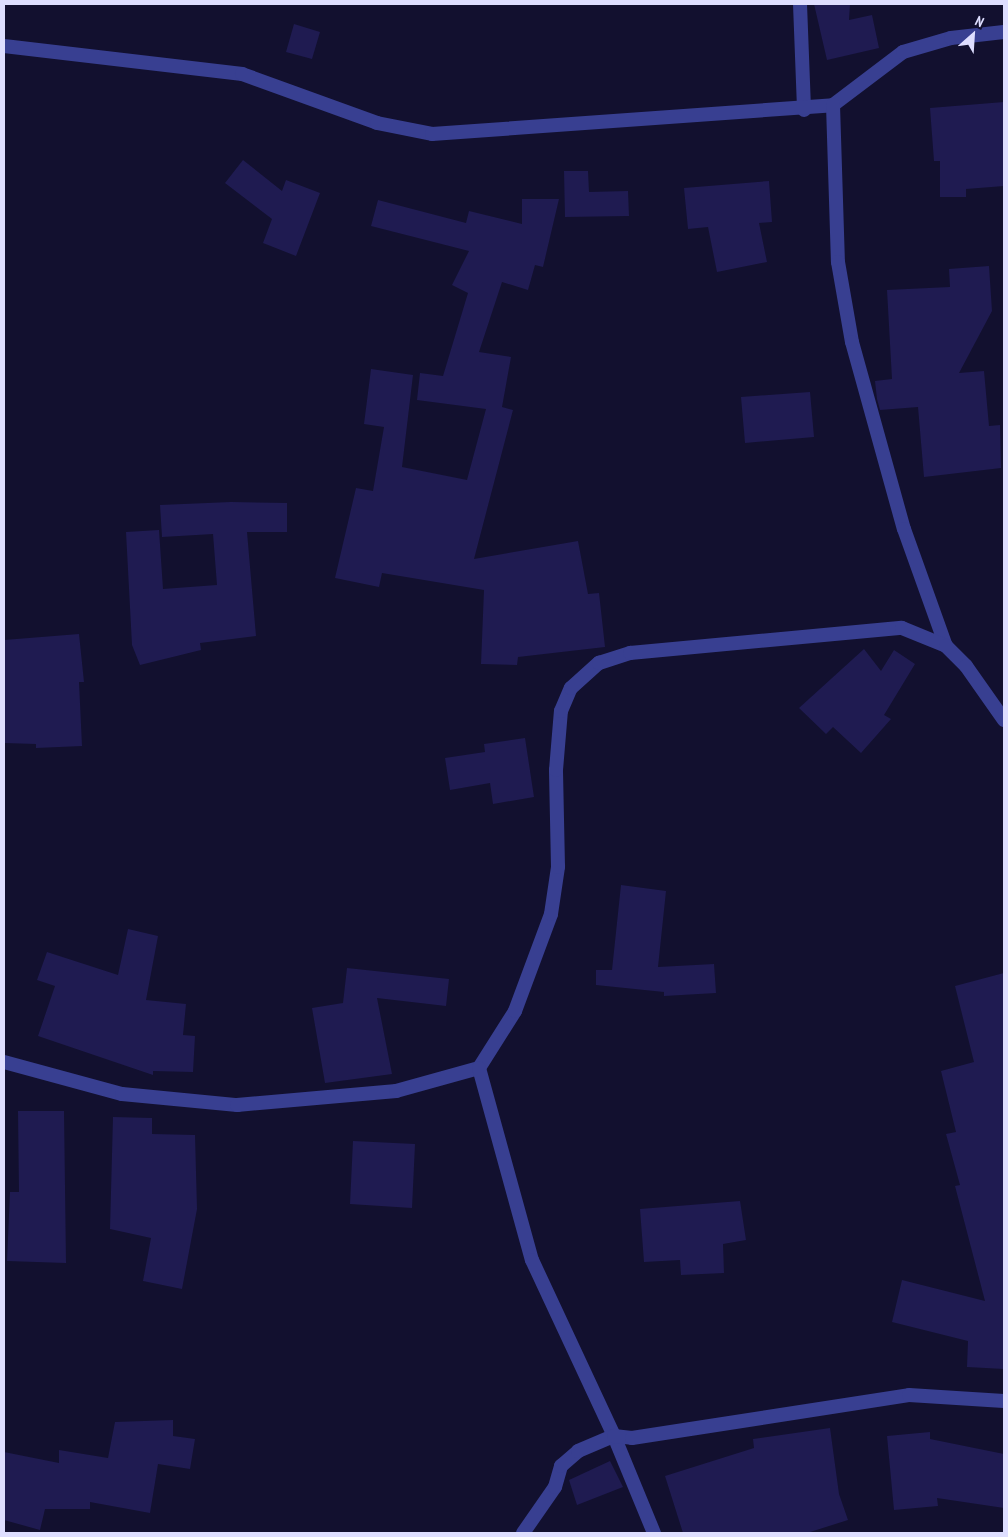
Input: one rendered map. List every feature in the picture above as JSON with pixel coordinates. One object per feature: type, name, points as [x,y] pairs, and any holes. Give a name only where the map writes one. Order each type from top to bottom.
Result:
[{"type":"street","points":[[800,4],[804,110]]},
{"type":"street","points":[[4,46],[242,74],[377,123],[432,134],[804,110],[833,105],[902,52],[950,38],[1004,32]]},
{"type":"street","points":[[833,105],[838,262],[852,342],[904,529],[946,646]]},
{"type":"street","points":[[4,1062],[122,1094],[237,1105],[396,1091],[479,1068],[515,1011],[551,914],[558,867],[556,770],[561,711],[571,688],[592,669],[630,653],[881,627],[926,634],[946,646],[966,666],[1004,720]]},
{"type":"street","points":[[479,1068],[532,1260],[614,1436],[654,1533]]},
{"type":"street","points":[[523,1533],[555,1487],[561,1466],[578,1450],[614,1436],[632,1438],[909,1395],[1004,1401]]},
{"type":"building","points":[[814,4],[850,4],[849,20],[872,15],[879,48],[827,60]]},
{"type":"building","points":[[294,24],[320,32],[312,59],[286,52]]},
{"type":"building","points":[[1004,102],[1004,186],[966,189],[966,197],[940,197],[940,161],[934,161],[930,108]]},
{"type":"building","points":[[243,160],[282,191],[286,180],[320,193],[296,256],[263,243],[272,219],[225,183]]},
{"type":"building","points":[[564,171],[588,171],[589,192],[628,191],[629,216],[565,217]]},
{"type":"building","points":[[769,181],[772,222],[759,223],[767,262],[717,272],[708,227],[688,229],[684,188]]},
{"type":"building","points":[[522,199],[559,199],[543,267],[535,265],[528,290],[502,282],[479,352],[511,357],[502,407],[513,410],[474,559],[578,541],[588,594],[599,593],[605,647],[518,657],[517,665],[481,664],[484,590],[382,573],[379,587],[335,578],[356,488],[373,491],[384,427],[364,424],[371,369],[413,375],[402,467],[467,480],[486,409],[417,400],[420,373],[443,376],[468,293],[452,285],[469,251],[371,226],[378,200],[466,223],[469,211],[522,224]]},
{"type":"building","points":[[989,266],[992,311],[959,373],[984,371],[989,426],[1000,425],[1001,468],[924,477],[918,407],[880,410],[877,399],[875,381],[892,379],[887,290],[950,287],[949,269]]},
{"type":"building","points":[[810,392],[814,437],[745,443],[741,397]]},
{"type":"building","points":[[231,502],[287,503],[287,532],[247,532],[256,636],[200,643],[201,650],[140,665],[132,645],[126,532],[159,530],[163,589],[217,585],[213,534],[162,537],[160,505]]},
{"type":"building","points":[[79,634],[84,682],[79,682],[82,746],[36,748],[36,744],[4,743],[4,640]]},
{"type":"building","points":[[864,649],[881,671],[894,650],[915,664],[884,715],[891,719],[861,753],[833,727],[826,734],[799,708]]},
{"type":"building","points":[[525,738],[534,797],[493,804],[490,783],[450,790],[445,758],[485,752],[484,744]]},
{"type":"building","points":[[621,885],[666,891],[658,967],[714,964],[716,993],[664,996],[664,992],[596,985],[596,970],[612,970]]},
{"type":"building","points":[[128,929],[158,936],[146,1000],[186,1004],[183,1035],[195,1036],[193,1072],[153,1071],[153,1075],[38,1036],[55,986],[37,980],[47,952],[118,975]]},
{"type":"building","points":[[347,968],[449,979],[446,1006],[377,998],[392,1074],[325,1083],[312,1008],[343,1003]]},
{"type":"building","points":[[1004,973],[1004,1369],[967,1367],[968,1341],[892,1322],[902,1280],[985,1301],[955,1186],[960,1185],[946,1134],[956,1132],[941,1071],[974,1062],[955,986]]},
{"type":"building","points":[[18,1111],[64,1111],[66,1263],[7,1261],[10,1192],[19,1192]]},
{"type":"building","points":[[113,1117],[152,1118],[152,1134],[195,1135],[197,1209],[182,1289],[143,1281],[151,1238],[110,1229]]},
{"type":"building","points":[[353,1141],[415,1144],[412,1208],[350,1204]]},
{"type":"building","points":[[740,1201],[746,1240],[723,1244],[724,1273],[681,1275],[680,1260],[644,1262],[640,1209]]},
{"type":"building","points":[[173,1420],[173,1436],[195,1439],[190,1469],[158,1464],[150,1513],[90,1502],[90,1509],[45,1509],[40,1530],[4,1520],[4,1452],[59,1463],[59,1450],[108,1458],[115,1422]]},
{"type":"building","points":[[830,1428],[839,1494],[848,1520],[807,1533],[683,1533],[665,1476],[754,1448],[753,1439]]},
{"type":"building","points":[[930,1432],[930,1439],[1004,1454],[1004,1508],[937,1498],[938,1506],[894,1510],[887,1436]]},
{"type":"building","points":[[610,1461],[623,1487],[577,1505],[569,1480]]}]
